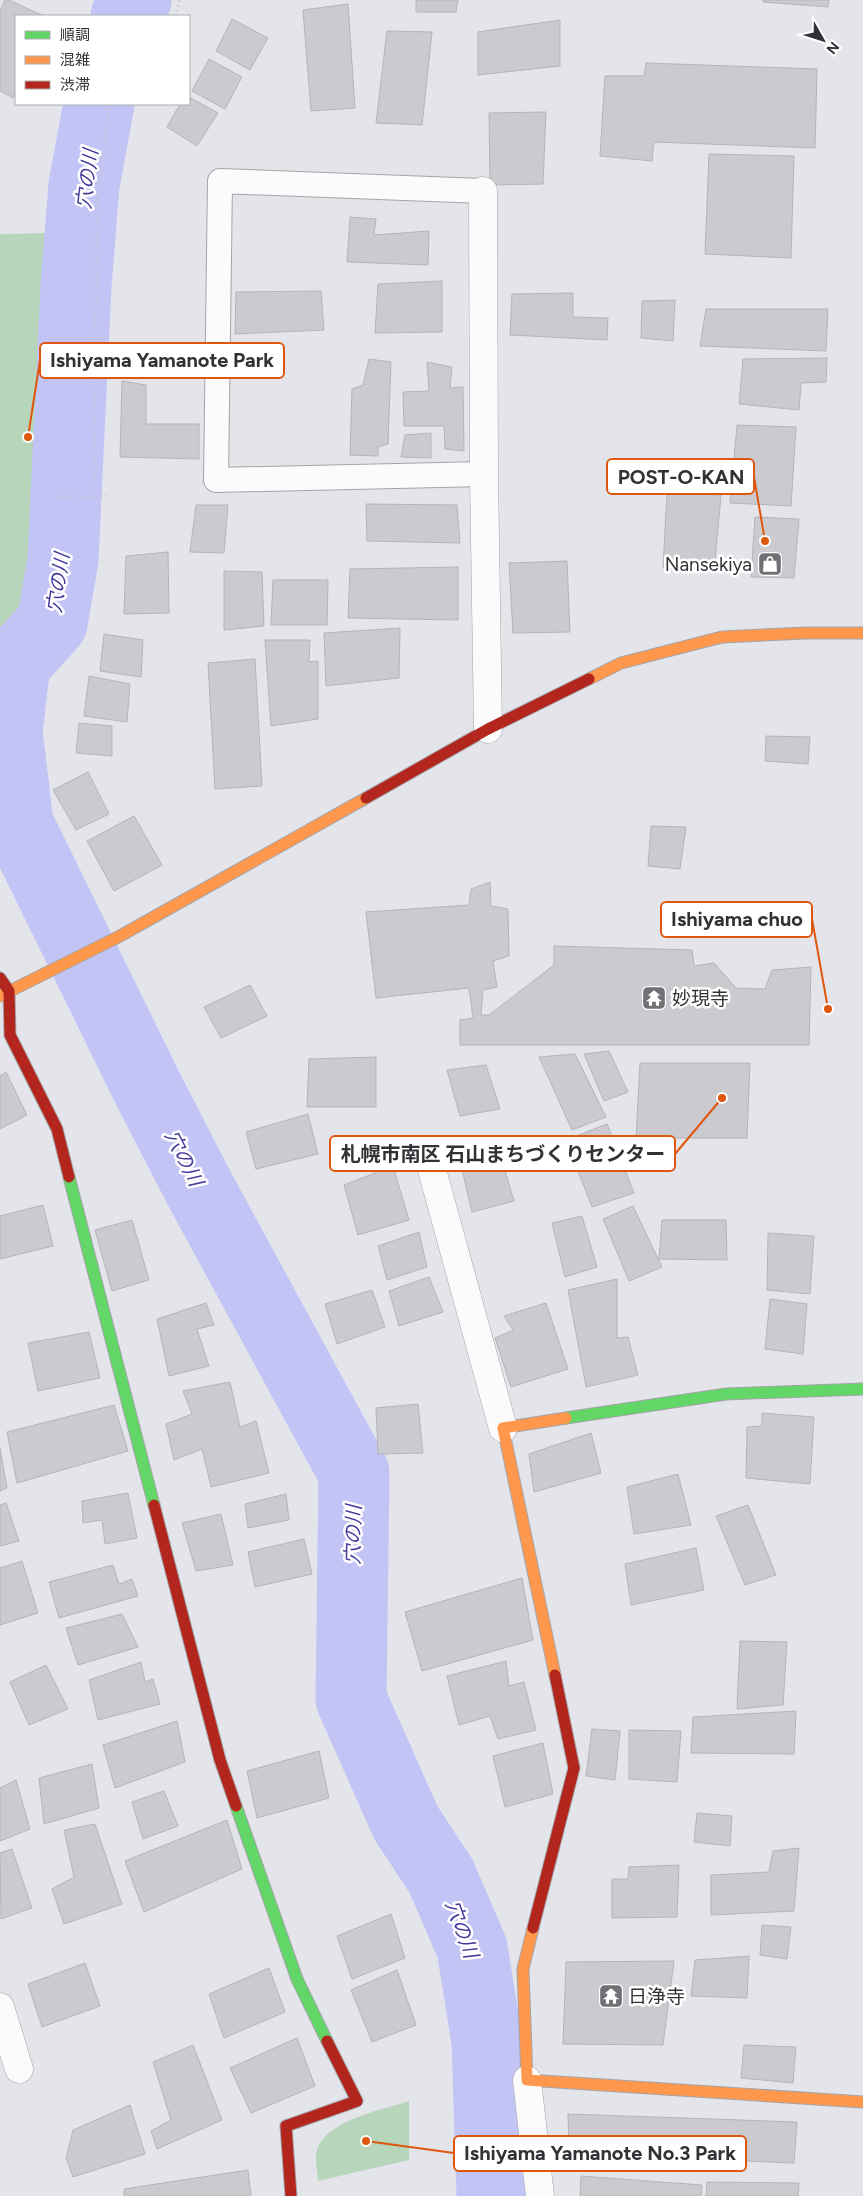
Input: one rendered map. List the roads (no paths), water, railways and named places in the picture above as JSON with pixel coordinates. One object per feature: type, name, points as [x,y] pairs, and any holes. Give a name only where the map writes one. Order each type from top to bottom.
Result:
[{"type":"street","points":[[484,191],[484,474],[488,729]]},
{"type":"street","points":[[4,993],[120,936],[488,729],[621,663],[722,637],[806,633],[863,633]]},
{"type":"street","points":[[0,978],[10,1035],[58,1129],[220,1760],[297,1979],[357,2101],[286,2126],[292,2196]]},
{"type":"street","points":[[432,1170],[503,1428],[574,1768],[523,1969],[527,2080],[540,2196]]},
{"type":"street","points":[[503,1428],[726,1394],[863,1389]]},
{"type":"street","points":[[0,2007],[19,2069]]},
{"type":"street","points":[[527,2080],[863,2102]]},
{"type":"lane","points":[[484,191],[220,182],[216,480],[484,474]]},
{"type":"waterway","name":"穴の川","points":[[127,15],[136,0]]},
{"type":"waterway","name":"穴の川","points":[[99,105],[84,185],[76,286],[63,560],[52,623],[15,664],[7,731],[18,824],[148,1089],[199,1188],[354,1473],[351,1699],[406,1823],[441,1876],[472,1948],[487,2041],[492,2196]]},
{"type":"waterway","points":[[0,776],[13,778]]},
{"type":"place","name":"Ishiyama Yamanote Park","points":[[28,437]]},
{"type":"place","name":"POST-O-KAN","points":[[765,541]]},
{"type":"place","name":"Nansekiya","points":[[770,564]]},
{"type":"place","name":"妙現寺","points":[[654,998]]},
{"type":"place","name":"Ishiyama chuo","points":[[828,1009]]},
{"type":"place","name":"札幌市南区 石山まちづくりセンター","points":[[722,1098]]},
{"type":"place","name":"日浄寺","points":[[611,1996]]},
{"type":"place","name":"Ishiyama Yamanote No.3 Park","points":[[366,2141]]}]
